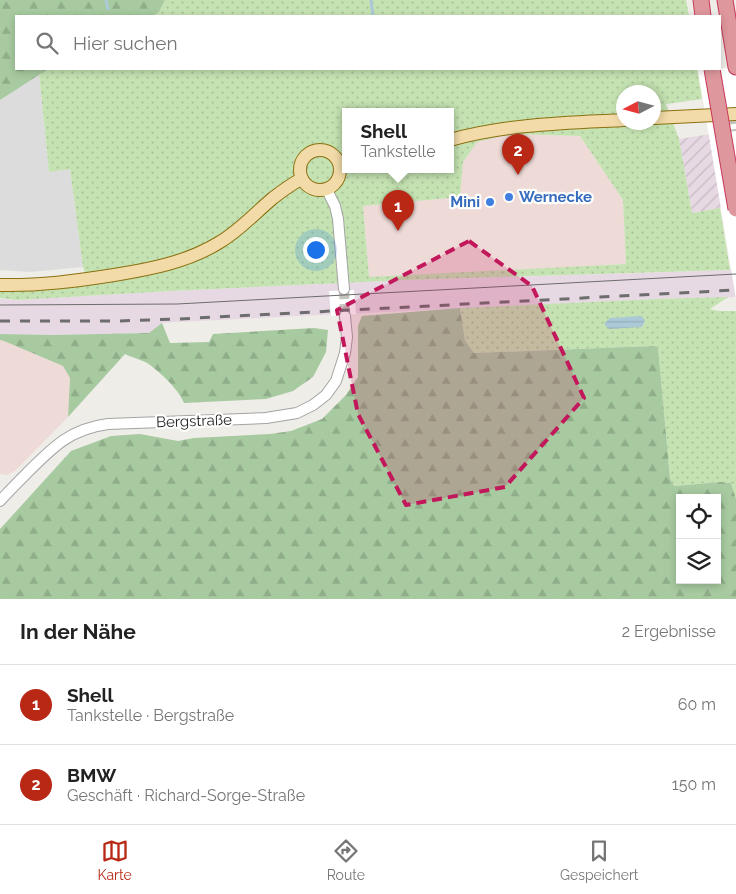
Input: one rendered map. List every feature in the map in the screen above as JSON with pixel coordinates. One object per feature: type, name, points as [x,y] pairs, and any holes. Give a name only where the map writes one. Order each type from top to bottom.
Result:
[{"type":"highway","points":[[700,0],[703,15]]},
{"type":"highway","points":[[725,0],[736,67]]},
{"type":"highway","points":[[712,70],[736,209]]},
{"type":"main road","points":[[661,118],[736,114]]},
{"type":"main road","points":[[454,139],[520,126],[616,120]]},
{"type":"main road","points":[[315,150],[327,151],[342,162],[338,182],[327,190],[321,191],[309,188],[301,179],[300,167],[302,161],[305,156],[315,150]]},
{"type":"main road","points":[[0,285],[34,285],[92,279],[148,269],[188,257],[203,251],[232,234],[274,197],[301,179]]},
{"type":"street","points":[[327,190],[335,206],[338,220],[344,289]]},
{"type":"street","name":"Bergstraße","points":[[1,499],[51,449],[80,431],[96,426],[266,418],[297,413],[313,405],[326,395],[336,381],[345,353],[345,316]]},
{"type":"highlighted area","points":[[469,241],[532,286],[584,398],[505,487],[406,505],[358,414],[337,310]]},
{"type":"shaded area","points":[[39,73],[49,172],[70,169],[83,267],[30,272],[0,270],[0,100]]},
{"type":"shaded area","points":[[731,131],[736,206],[692,213],[679,139]]},
{"type":"shaded area","points":[[510,134],[580,136],[623,200],[626,264],[369,278],[363,206],[460,197],[463,162],[476,142]]},
{"type":"shaded area","points":[[736,270],[736,297],[656,299],[177,322],[162,323],[150,333],[0,334],[0,299],[17,300],[406,280]]},
{"type":"shaded area","points":[[0,340],[63,366],[70,378],[68,417],[15,471],[7,475],[0,474]]},
{"type":"green space","points":[[0,0],[165,0],[159,12],[154,15],[15,15],[15,70],[46,70],[0,100]]},
{"type":"green space","points":[[165,0],[686,0],[689,15],[154,15],[159,12]]},
{"type":"green space","points":[[46,70],[697,70],[702,99],[666,104],[679,139],[692,213],[720,208],[730,270],[406,280],[17,300],[0,298],[0,290],[35,290],[89,286],[83,267],[70,169],[49,172],[39,73]],"holes":[[[510,134],[580,136],[623,200],[626,264],[369,277],[363,206],[460,197],[463,162],[477,142]]]},
{"type":"green space","points":[[728,297],[710,309],[736,311],[736,499],[731,483],[721,482],[674,486],[670,478],[658,347],[474,353],[465,340],[460,308],[656,299]]},
{"type":"green space","points":[[460,308],[465,340],[474,353],[658,347],[670,478],[674,486],[721,482],[731,483],[736,499],[736,599],[0,599],[0,529],[71,451],[111,436],[140,434],[178,441],[194,438],[270,434],[291,431],[322,419],[346,395],[358,377],[358,326],[362,316]]},
{"type":"green space","points":[[162,323],[170,343],[209,342],[213,334],[314,328],[328,330],[326,352],[313,377],[293,391],[266,399],[184,403],[174,388],[155,369],[145,362],[125,354],[68,417],[70,378],[63,366],[0,340],[0,334],[149,333]]},
{"type":"water","points":[[641,316],[645,320],[642,327],[609,329],[604,324],[610,318]]},
{"type":"pier","points":[[736,67],[736,299],[698,70],[721,70],[721,68]]},
{"type":"pier","points":[[354,290],[356,314],[331,316],[329,291]]},
{"type":"waterway","points":[[106,0],[108,9]]},
{"type":"waterway","points":[[371,0],[373,15]]},
{"type":"tunnel","points":[[734,114],[736,131]]},
{"type":"tunnel","points":[[344,289],[345,316]]},
{"type":"tram line","points":[[0,305],[177,304],[736,274]]},
{"type":"railway","points":[[0,321],[178,319],[736,290]]},
{"type":"place","name":"BMW","points":[[518,175]]},
{"type":"place","name":"Wernecke","points":[[509,197]]},
{"type":"place","name":"Mini","points":[[490,202]]},
{"type":"place","name":"Shell","points":[[398,231]]}]
